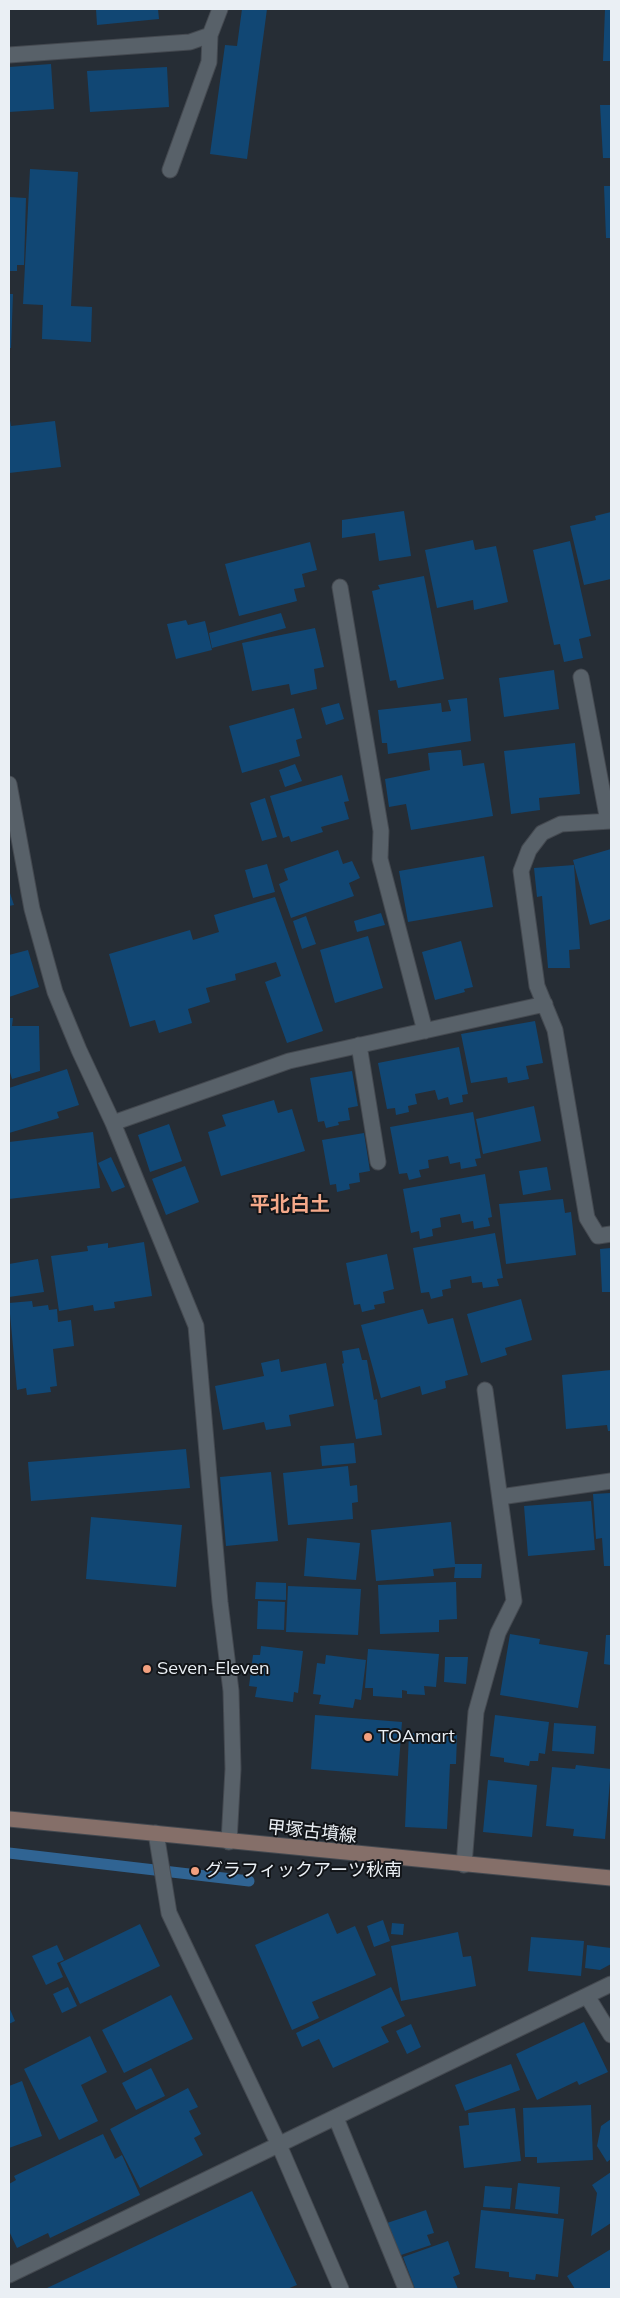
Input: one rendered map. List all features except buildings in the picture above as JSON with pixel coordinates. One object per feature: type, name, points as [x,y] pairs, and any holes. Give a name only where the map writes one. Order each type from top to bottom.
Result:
[{"type":"main road","name":"甲塚古墳線","points":[[9,1819],[464,1866],[611,1878]]},
{"type":"street","points":[[170,170],[209,62],[210,35],[220,9]]},
{"type":"street","points":[[9,55],[190,42],[210,35]]},
{"type":"street","points":[[340,587],[381,831],[380,859],[425,1031]]},
{"type":"street","points":[[581,677],[610,821],[561,824],[542,833],[529,850],[521,871],[537,986],[555,1030],[587,1218],[598,1236],[611,1234]]},
{"type":"street","points":[[9,784],[32,909],[55,992],[79,1050],[113,1123],[196,1326],[220,1602],[231,1691],[233,1769],[229,1842]]},
{"type":"street","points":[[113,1123],[289,1061],[545,1004]]},
{"type":"street","points":[[359,1045],[378,1162]]},
{"type":"street","points":[[464,1866],[476,1712],[498,1633],[514,1601],[485,1390]]},
{"type":"street","points":[[500,1497],[611,1481]]},
{"type":"street","points":[[156,1833],[169,1913],[279,2145],[341,2289]]},
{"type":"street","points":[[9,2275],[611,1984]]},
{"type":"street","points":[[587,1996],[611,2035]]},
{"type":"street","points":[[336,2118],[406,2289]]},
{"type":"waterway","points":[[9,1853],[249,1881]]},
{"type":"place","name":"Seven-Eleven","points":[[147,1669]]},
{"type":"place","name":"TOAmart","points":[[368,1737]]},
{"type":"place","name":"グラフィックアーツ秋南","points":[[195,1871]]},
{"type":"district","name":"平北白土","points":[[290,1205]]}]
